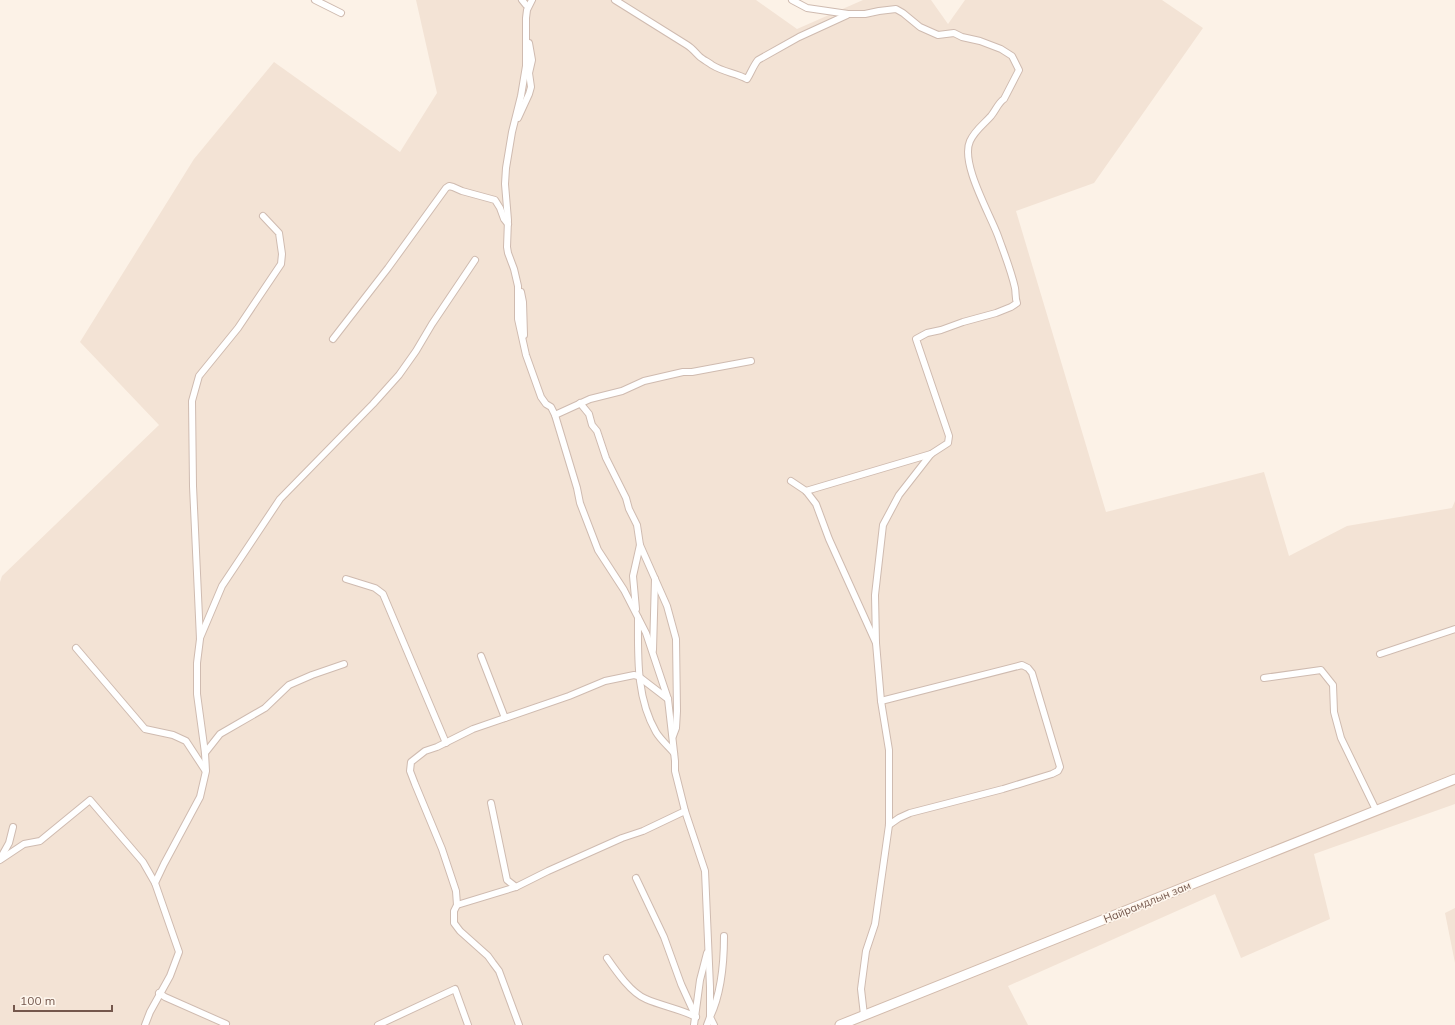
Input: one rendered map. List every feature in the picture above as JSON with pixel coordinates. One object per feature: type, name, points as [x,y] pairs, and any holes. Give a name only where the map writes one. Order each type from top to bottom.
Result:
[{"type":"main road","name":"Найрамдлын зам","points":[[840,1025],[1455,779]]},
{"type":"street","points":[[315,0],[341,13]]},
{"type":"street","points":[[532,0],[525,4],[526,66],[521,96],[509,147],[505,184],[508,224],[508,253],[517,280],[519,300],[518,319],[524,348],[541,397],[546,404],[551,407],[555,415],[578,488],[580,503],[598,550],[638,615],[646,633],[668,699],[675,771],[685,811],[705,871],[710,980],[710,1017],[714,1025]]},
{"type":"street","points":[[615,0],[687,44],[694,49],[698,55],[713,65],[728,73],[740,75],[747,80],[752,72],[753,66],[758,60],[799,37],[848,14]]},
{"type":"street","points":[[792,0],[807,8],[848,14],[865,14],[889,9],[900,11],[920,27],[938,34],[954,33],[962,37],[980,41],[1001,49],[1012,56],[1019,70],[1004,99],[991,116],[979,127],[970,142],[968,152],[973,176],[998,236],[1014,288],[1017,303],[1011,307],[941,330],[927,333],[916,339],[949,436],[948,443],[931,454],[806,491]]},
{"type":"street","points":[[333,339],[449,186],[494,200],[508,224]]},
{"type":"street","points":[[155,883],[200,797],[206,771],[198,694],[197,663],[200,639],[193,486],[192,401],[199,376],[238,328],[281,264],[282,254],[278,233],[263,216]]},
{"type":"street","points":[[200,639],[222,586],[280,499],[374,404],[399,374],[416,351],[432,324],[475,260]]},
{"type":"street","points":[[555,415],[595,397],[622,391],[644,381],[683,372],[692,372],[751,361]]},
{"type":"street","points":[[580,403],[589,414],[606,458],[626,498],[629,509],[637,525],[640,545],[667,606],[676,640],[676,728],[672,740]]},
{"type":"street","points":[[864,1015],[861,989],[866,951],[875,924],[889,825],[889,750],[881,701],[876,642],[875,596],[883,525],[899,495],[931,454]]},
{"type":"street","points":[[791,481],[806,491],[816,504],[829,539],[876,642]]},
{"type":"street","points":[[640,545],[633,576],[638,615],[638,676],[646,710],[656,733],[674,753]]},
{"type":"street","points":[[653,655],[655,578]]},
{"type":"street","points":[[346,579],[375,588],[383,594],[446,743]]},
{"type":"street","points":[[1380,654],[1455,629]]},
{"type":"street","points":[[76,648],[145,729],[173,735],[186,740],[206,771]]},
{"type":"street","points":[[481,656],[505,718]]},
{"type":"street","points":[[205,753],[220,734],[265,708],[289,686],[312,675],[344,664]]},
{"type":"street","points":[[881,701],[1022,665],[1028,668],[1032,673],[1060,767],[1058,771],[1052,774],[1003,789],[910,813],[889,825]]},
{"type":"street","points":[[1264,678],[1321,670],[1328,678],[1333,685],[1334,712],[1340,738],[1376,810]]},
{"type":"street","points":[[519,1025],[499,971],[488,956],[460,931],[454,923],[454,911],[457,905],[456,891],[442,849],[410,771],[411,762],[426,751],[446,743],[473,729],[569,696],[605,681],[634,675],[638,676],[668,699]]},
{"type":"street","points":[[0,859],[24,844],[40,841],[90,800],[143,862],[155,883],[179,952],[170,976],[159,993],[150,1012],[146,1025]]},
{"type":"street","points":[[492,803],[508,880],[516,887]]},
{"type":"street","points":[[457,905],[516,887],[548,871],[622,838],[643,831],[685,811]]},
{"type":"street","points":[[0,859],[9,843],[12,827]]},
{"type":"street","points":[[636,878],[664,937],[681,984],[696,1017]]},
{"type":"street","points":[[707,1025],[716,1006],[721,982],[724,957],[724,936]]},
{"type":"street","points":[[694,1025],[700,980],[708,949]]},
{"type":"street","points":[[607,958],[630,987],[645,999],[696,1017]]},
{"type":"street","points":[[378,1025],[455,989],[468,1025]]},
{"type":"street","points":[[159,993],[226,1024]]},
{"type":"shaded area","points":[[416,0],[756,0],[797,29],[863,0],[931,0],[948,24],[965,0],[1162,0],[1203,28],[1094,183],[1016,211],[1106,512],[1264,472],[1289,556],[1347,526],[1452,508],[1455,501],[1455,804],[1314,854],[1330,919],[1241,958],[1215,894],[1008,986],[1028,1025],[0,1025],[0,582],[2,576],[159,425],[80,342],[194,159],[274,62],[400,152],[437,93]]},
{"type":"shaded area","points":[[1455,908],[1455,963],[1445,913]]}]
